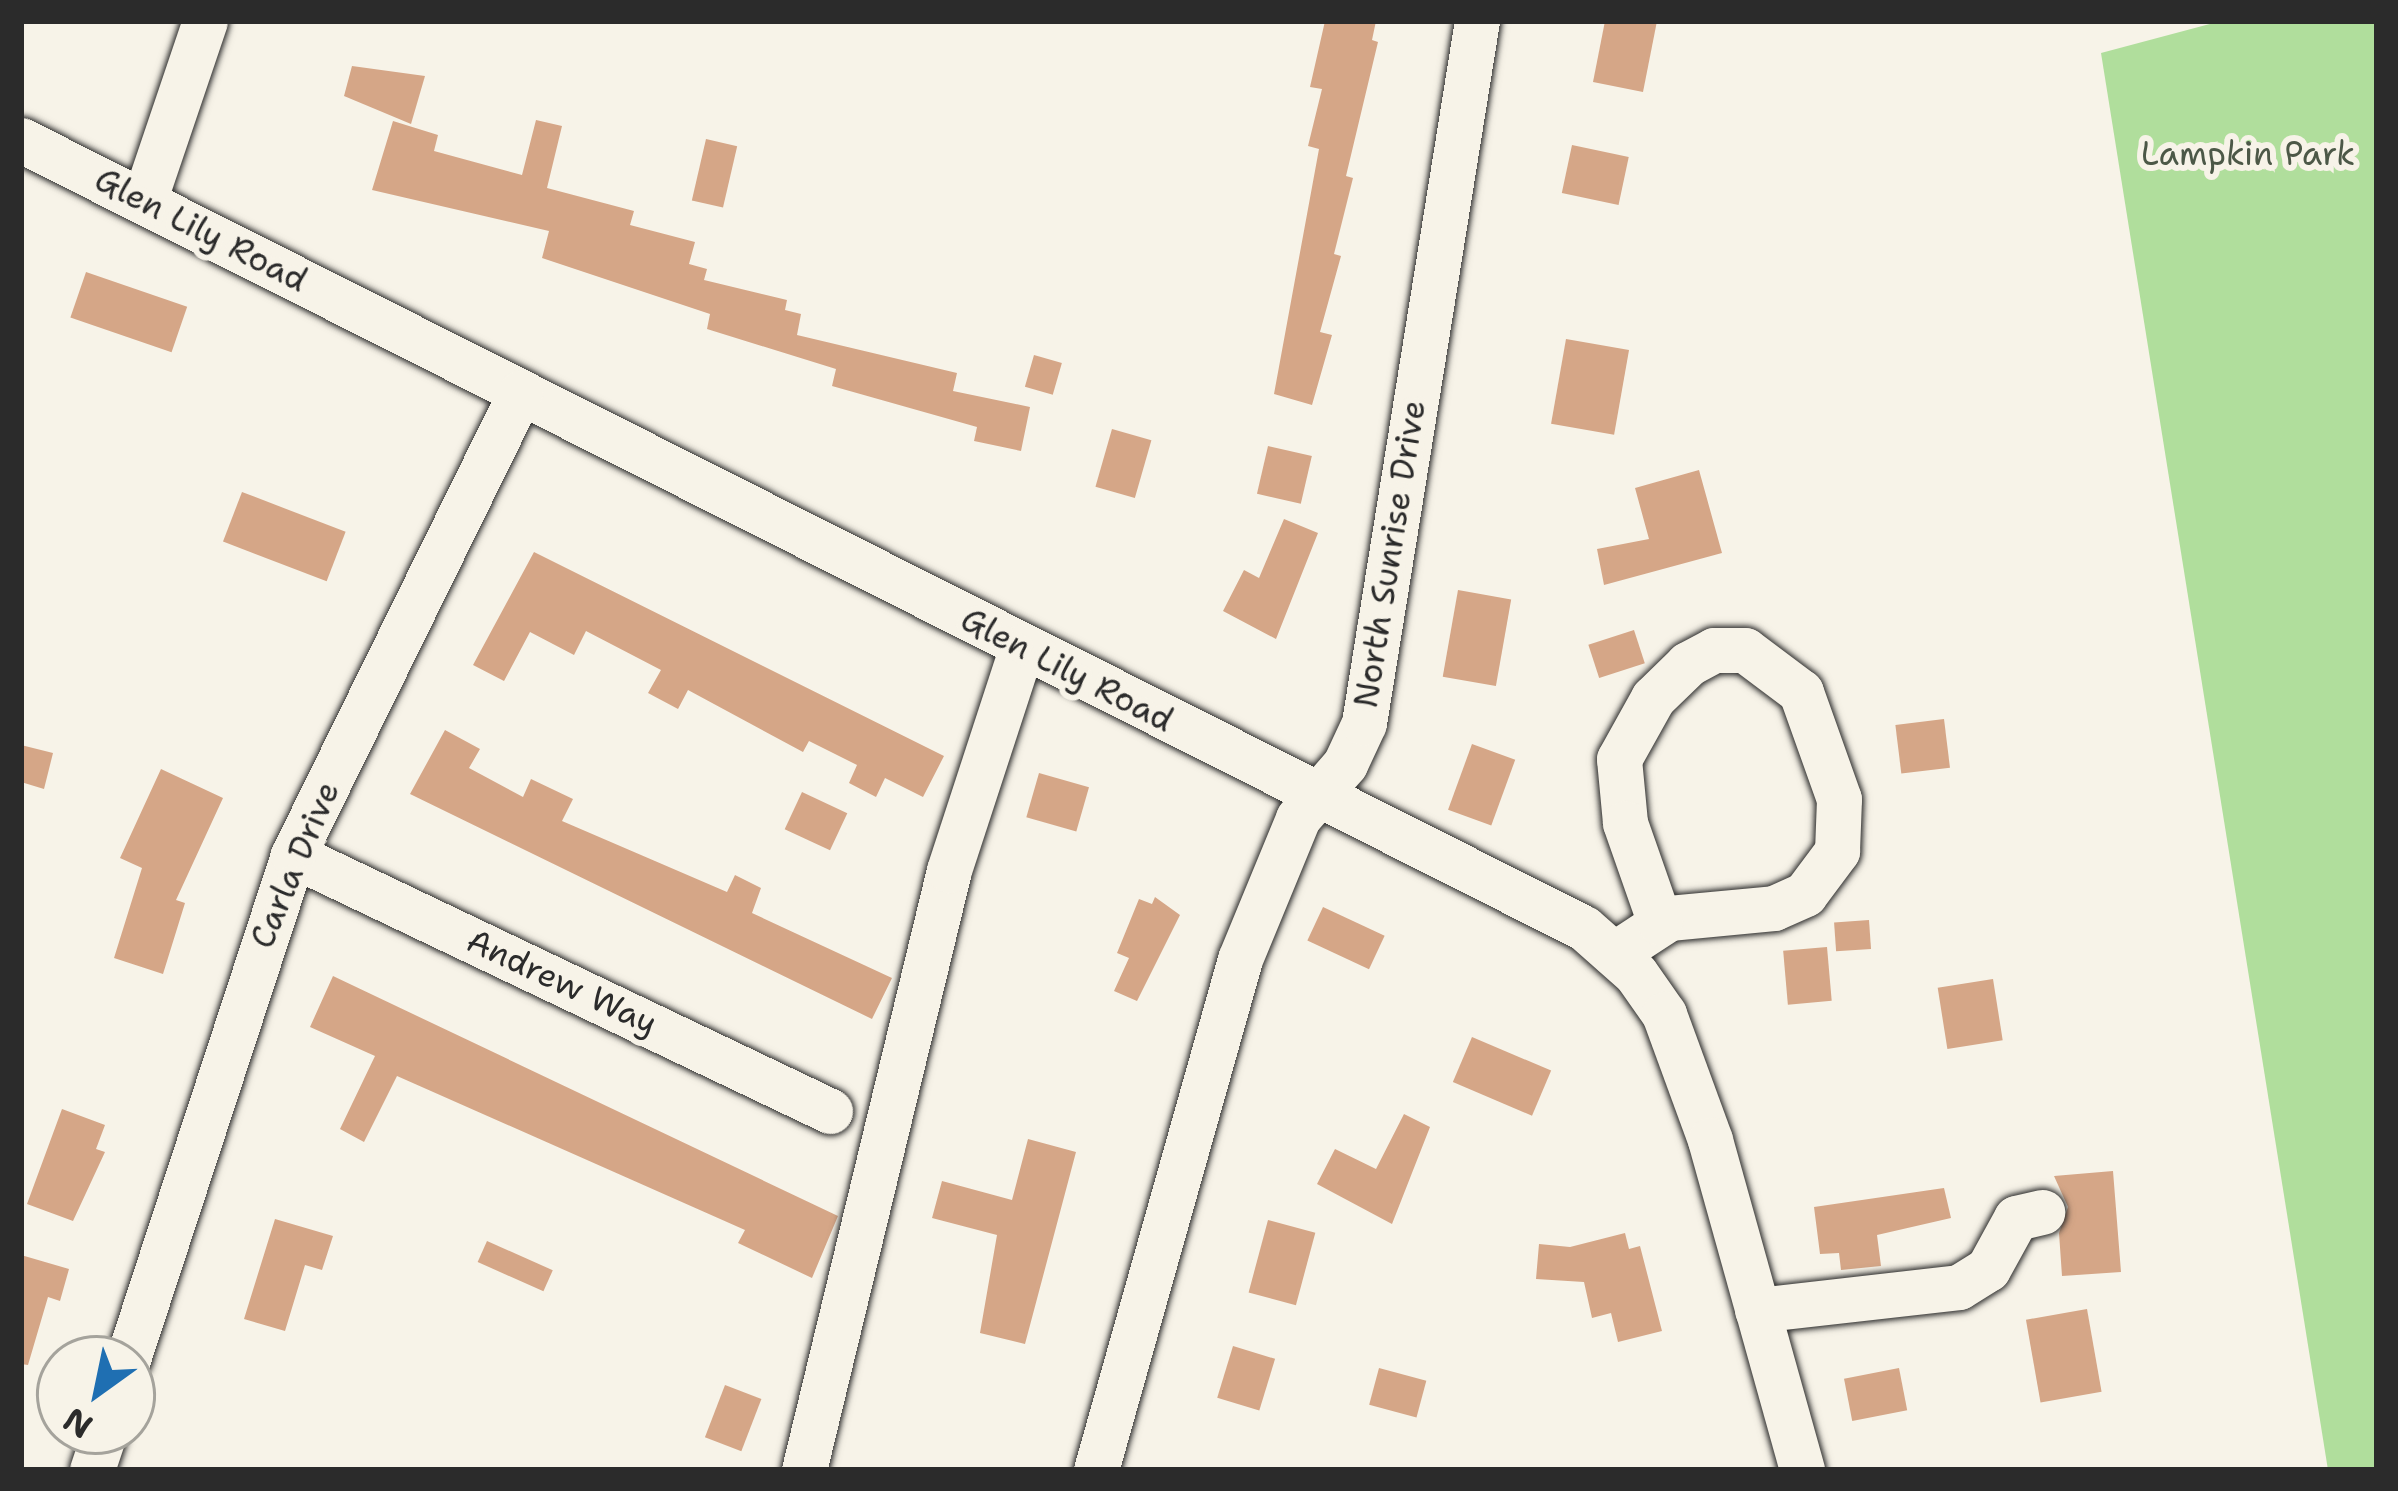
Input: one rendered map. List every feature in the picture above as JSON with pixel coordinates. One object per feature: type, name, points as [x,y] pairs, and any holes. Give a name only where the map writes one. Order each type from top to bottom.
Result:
[{"type":"street","points":[[144,201],[206,21]]},
{"type":"street","name":"North Sunrise Drive","points":[[1096,1470],[1228,995],[1298,818],[1358,744],[1370,696],[1477,21]]},
{"type":"street","name":"Glen Lily Road","points":[[21,140],[1022,647],[1320,789],[1567,919],[1614,954],[1664,1014],[1710,1140],[1802,1470]]},
{"type":"street","name":"Carla Drive","points":[[136,1335],[293,855],[520,393]]},
{"type":"street","points":[[804,1470],[950,870],[1022,647]]},
{"type":"street","points":[[1614,954],[1660,923],[1774,908],[1805,894],[1837,851],[1839,799],[1801,692],[1744,650],[1714,650],[1688,664],[1628,734],[1619,759],[1621,806],[1660,923]]},
{"type":"street","name":"Andrew Way","points":[[293,855],[830,1111]]},
{"type":"street","points":[[1757,1310],[1959,1287],[1988,1269],[2016,1218],[2042,1213]]},
{"type":"green space","name":"Lampkin Park","points":[[2221,21],[2377,21],[2377,1470],[2328,1470],[2101,53]]},
{"type":"building","points":[[1325,21],[1376,21],[1372,40],[1378,42],[1346,176],[1353,178],[1334,254],[1341,256],[1320,332],[1332,335],[1312,405],[1274,394],[1319,149],[1308,146],[1322,89],[1310,87]]},
{"type":"building","points":[[1605,21],[1657,21],[1643,92],[1593,82]]},
{"type":"building","points":[[352,66],[425,76],[411,124],[344,96]]},
{"type":"building","points":[[536,120],[562,126],[547,188],[634,211],[630,225],[695,242],[689,264],[707,269],[704,280],[787,300],[785,310],[801,314],[797,335],[957,373],[953,391],[1030,407],[1021,451],[974,441],[977,427],[832,386],[836,369],[707,329],[710,314],[542,258],[549,231],[372,190],[393,121],[438,135],[434,151],[522,175]]},
{"type":"building","points":[[706,139],[737,146],[723,208],[692,200]]},
{"type":"building","points":[[1572,145],[1629,157],[1619,205],[1562,193]]},
{"type":"building","points":[[86,272],[187,307],[172,352],[70,317]]},
{"type":"building","points":[[1566,339],[1629,350],[1614,435],[1551,424]]},
{"type":"building","points":[[1034,355],[1062,363],[1053,395],[1025,387]]},
{"type":"building","points":[[1112,429],[1151,440],[1135,498],[1095,487]]},
{"type":"building","points":[[1268,446],[1312,456],[1301,504],[1257,494]]},
{"type":"building","points":[[1699,470],[1722,553],[1604,585],[1597,549],[1649,539],[1635,488]]},
{"type":"building","points":[[242,492],[346,532],[327,581],[223,541]]},
{"type":"building","points":[[1284,519],[1318,533],[1276,639],[1223,611],[1244,570],[1259,578]]},
{"type":"building","points":[[534,552],[944,756],[923,797],[885,778],[876,797],[849,783],[857,765],[809,741],[803,752],[688,690],[678,709],[648,693],[661,670],[586,631],[574,655],[530,632],[504,681],[473,665]]},
{"type":"building","points":[[1458,590],[1511,599],[1496,686],[1443,677]]},
{"type":"building","points":[[1634,630],[1645,663],[1599,678],[1588,645]]},
{"type":"building","points":[[1944,719],[1950,768],[1901,774],[1895,725]]},
{"type":"building","points":[[445,730],[480,749],[469,768],[523,797],[531,779],[573,799],[562,821],[727,892],[735,875],[761,888],[752,913],[892,978],[872,1019],[410,794]]},
{"type":"building","points":[[1472,744],[1515,760],[1491,826],[1448,810]]},
{"type":"building","points":[[21,745],[53,753],[44,789],[21,782]]},
{"type":"building","points":[[161,769],[223,798],[176,900],[185,903],[163,974],[114,958],[142,868],[120,858]]},
{"type":"building","points":[[1039,773],[1089,787],[1076,832],[1026,817]]},
{"type":"building","points":[[802,792],[847,813],[830,850],[785,829]]},
{"type":"building","points":[[1155,897],[1180,915],[1137,1001],[1114,991],[1129,958],[1117,953],[1139,899],[1152,904]]},
{"type":"building","points":[[1323,907],[1385,936],[1369,969],[1307,941]]},
{"type":"building","points":[[1869,920],[1871,949],[1836,951],[1834,922]]},
{"type":"building","points":[[1827,947],[1832,1001],[1788,1005],[1783,951]]},
{"type":"building","points":[[333,976],[838,1216],[812,1278],[738,1243],[745,1230],[397,1076],[364,1142],[340,1129],[375,1056],[310,1027]]},
{"type":"building","points":[[1993,979],[2003,1040],[1947,1049],[1938,988]]},
{"type":"building","points":[[1472,1037],[1551,1071],[1532,1116],[1453,1082]]},
{"type":"building","points":[[62,1109],[105,1125],[96,1149],[105,1152],[73,1221],[27,1204]]},
{"type":"building","points":[[1404,1114],[1430,1127],[1392,1224],[1317,1184],[1335,1149],[1376,1169]]},
{"type":"building","points":[[1028,1139],[1076,1152],[1025,1344],[980,1333],[997,1235],[932,1218],[942,1181],[1012,1200]]},
{"type":"building","points":[[2113,1171],[2121,1272],[2062,1276],[2059,1233],[2068,1207],[2054,1176]]},
{"type":"building","points":[[1944,1188],[1951,1218],[1877,1235],[1881,1266],[1841,1270],[1839,1253],[1820,1254],[1814,1207]]},
{"type":"building","points":[[275,1219],[333,1236],[322,1270],[305,1265],[285,1331],[244,1319]]},
{"type":"building","points":[[1268,1220],[1315,1233],[1296,1305],[1249,1292]]},
{"type":"building","points":[[1625,1233],[1629,1249],[1640,1246],[1662,1331],[1618,1342],[1611,1313],[1592,1318],[1584,1282],[1536,1279],[1539,1244],[1570,1247]]},
{"type":"building","points":[[487,1241],[553,1270],[543,1291],[478,1262]]},
{"type":"building","points":[[21,1255],[69,1269],[60,1301],[48,1297],[28,1365],[21,1364]]},
{"type":"building","points":[[2087,1309],[2102,1392],[2041,1402],[2026,1320]]},
{"type":"building","points":[[1233,1346],[1275,1359],[1259,1411],[1217,1398]]},
{"type":"building","points":[[1379,1368],[1426,1381],[1416,1417],[1369,1405]]},
{"type":"building","points":[[1899,1368],[1907,1410],[1852,1421],[1844,1379]]},
{"type":"building","points":[[725,1385],[761,1399],[741,1451],[705,1437]]}]
